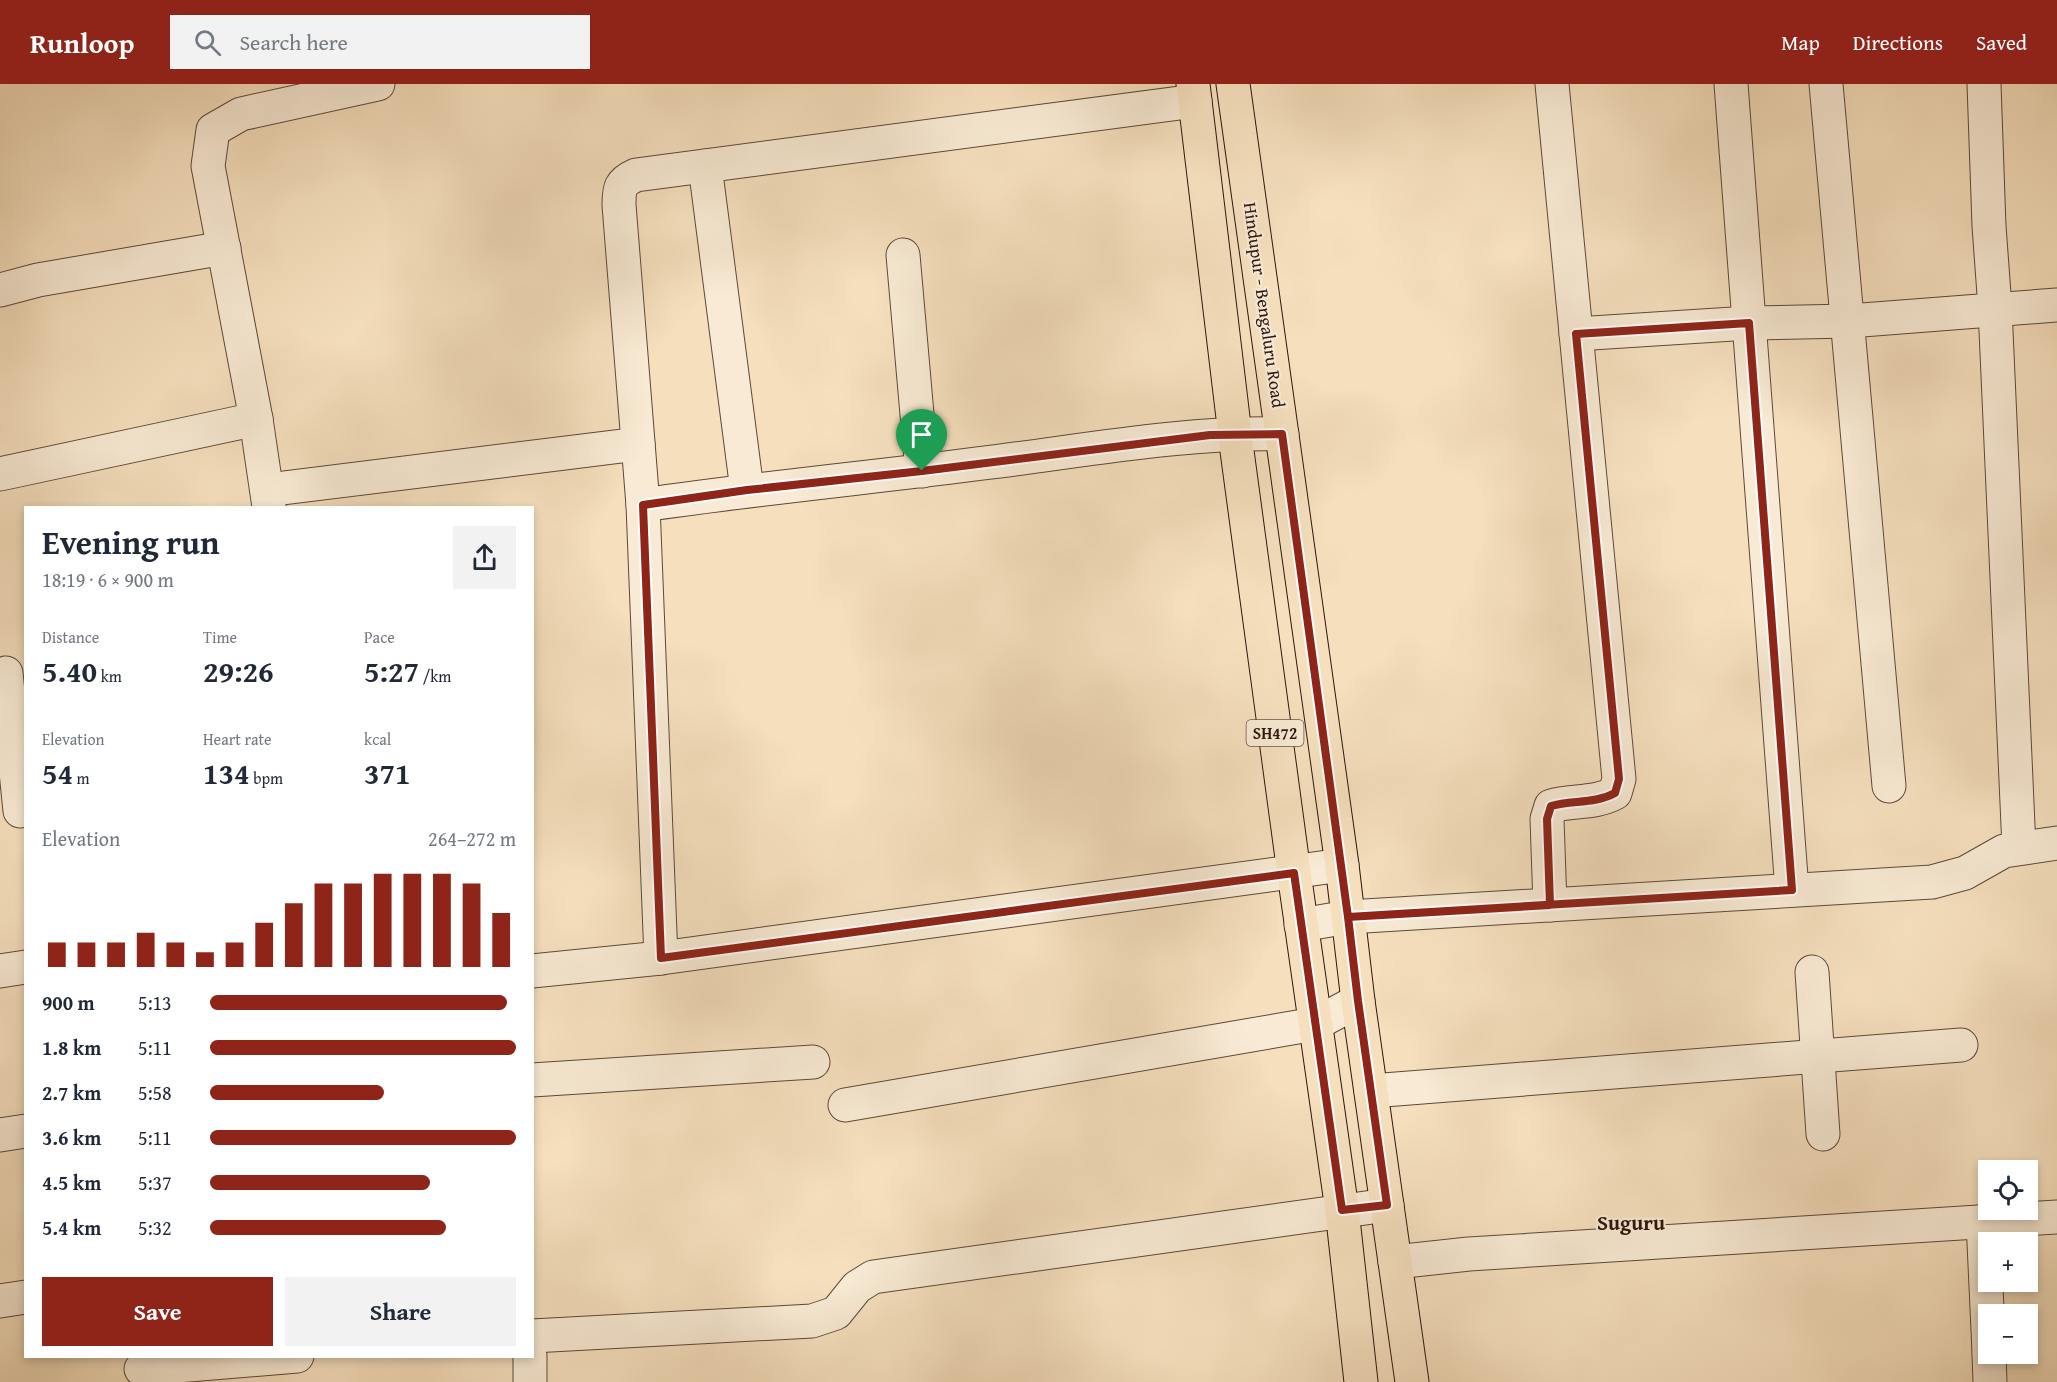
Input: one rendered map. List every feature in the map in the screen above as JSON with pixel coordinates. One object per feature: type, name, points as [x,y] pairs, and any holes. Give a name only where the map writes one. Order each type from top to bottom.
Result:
[{"type":"main road","name":"Hindupur - Bengaluru Road","points":[[1233,84],[1412,1382]]},
{"type":"main road","name":"SH472","points":[[1194,93],[1234,433],[1342,1210],[1361,1382]]},
{"type":"street","points":[[378,84],[241,114],[213,130],[207,166],[256,419],[268,498],[638,444]]},
{"type":"street","points":[[1550,905],[1547,819],[1551,806],[1564,802],[1603,799],[1615,793],[1619,779],[1552,84]]},
{"type":"street","points":[[1731,84],[1792,890]]},
{"type":"street","points":[[1826,84],[1889,786]]},
{"type":"street","points":[[1984,84],[2019,849]]},
{"type":"street","points":[[661,958],[643,505],[619,205],[619,190],[625,180],[636,175],[1194,93]]},
{"type":"street","points":[[705,166],[747,490]]},
{"type":"street","points":[[0,290],[38,280],[224,248]]},
{"type":"street","points":[[903,255],[922,471]]},
{"type":"street","points":[[1576,334],[1749,323],[1849,321],[2057,305]]},
{"type":"street","points":[[0,474],[256,419]]},
{"type":"street","points":[[643,505],[747,490],[1234,433],[1282,434]]},
{"type":"street","points":[[10,673],[15,812]]},
{"type":"street","points":[[1301,925],[1348,917],[1932,882],[1965,873],[2004,851],[2057,843]]},
{"type":"street","points":[[534,971],[661,958],[1342,865]]},
{"type":"street","points":[[0,971],[24,967]]},
{"type":"street","points":[[1812,972],[1823,1134]]},
{"type":"street","points":[[845,1105],[1315,1024],[1358,1001]]},
{"type":"street","points":[[1371,1091],[1961,1045]]},
{"type":"street","points":[[534,1080],[813,1062]]},
{"type":"street","points":[[0,1136],[24,1131]]},
{"type":"street","points":[[534,1336],[812,1321],[836,1313],[857,1287],[873,1277],[1387,1205]]},
{"type":"street","points":[[1395,1262],[1469,1254],[2057,1217]]},
{"type":"street","points":[[1983,1221],[1987,1304]]},
{"type":"street","points":[[0,1301],[24,1297]]},
{"type":"street","points":[[141,1369],[273,1358]]},
{"type":"street","points":[[530,1358],[531,1382]]},
{"type":"street","points":[[1989,1364],[1990,1382]]},
{"type":"district","name":"Suguru","points":[[1631,1223]]},
{"type":"route","points":[[922,471],[747,490],[643,505],[661,958],[1294,873],[1342,1210],[1387,1205],[1348,917],[1550,905],[1547,819],[1551,806],[1564,802],[1603,799],[1615,793],[1619,779],[1576,334],[1749,323],[1792,890],[1348,917],[1282,434],[1210,435],[922,471]]}]
